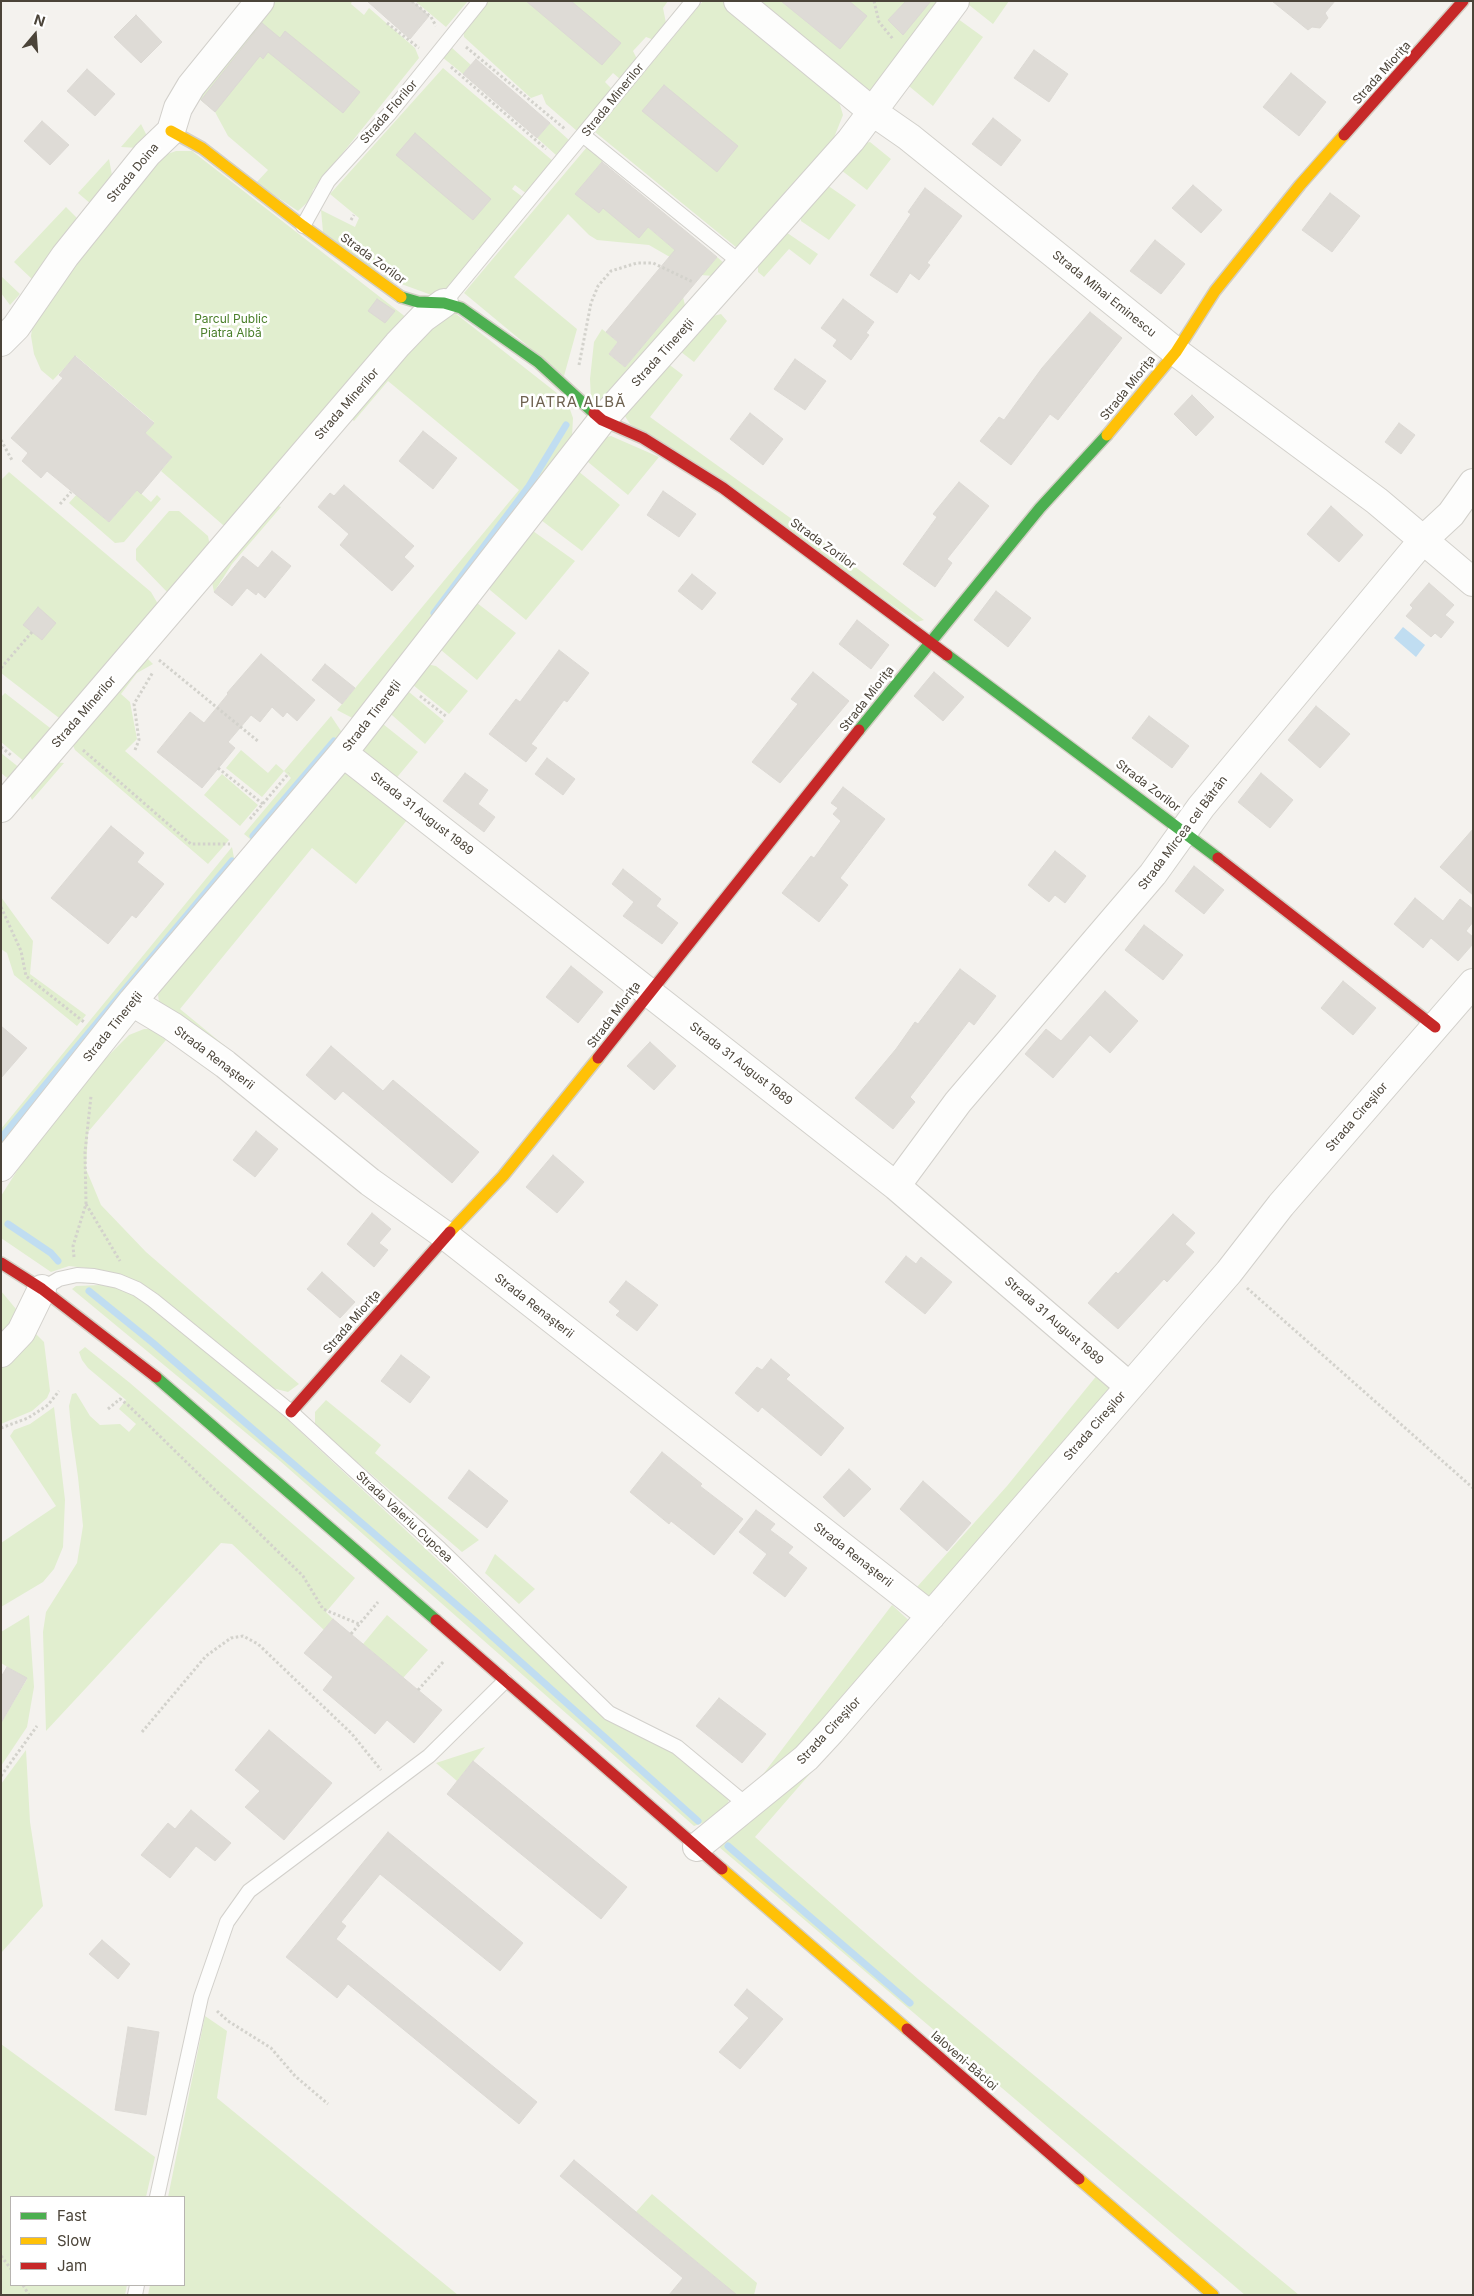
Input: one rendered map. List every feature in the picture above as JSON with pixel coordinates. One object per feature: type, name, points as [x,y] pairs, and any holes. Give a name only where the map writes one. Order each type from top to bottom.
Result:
[{"type":"street","name":"Strada Doina","points":[[1,342],[16,328],[65,256],[147,154],[171,131],[178,108],[191,86],[260,1]]},
{"type":"street","name":"Strada Mihai Eminescu","points":[[738,1],[872,112],[909,137],[1176,352],[1377,501],[1473,582]]},
{"type":"street","name":"Strada Tinereţii","points":[[1,1167],[132,1002],[344,753],[602,420],[851,140],[955,1]]},
{"type":"street","name":"Strada Mioriţa","points":[[291,1412],[446,1236],[503,1176],[576,1088],[650,992],[931,640],[1040,508],[1108,433],[1176,352],[1215,291],[1300,185],[1464,1]]},
{"type":"street","name":"Strada Zorilor","points":[[171,131],[202,148],[303,226],[402,298],[418,302],[444,303],[461,308],[538,362],[602,420],[643,438],[723,488],[931,640],[1183,830],[1435,1027]]},
{"type":"street","name":"Strada Minerilor","points":[[1,808],[65,734],[148,656],[398,344],[423,318],[444,303]]},
{"type":"street","name":"Strada Mircea cel Bătrân","points":[[896,1186],[958,1102],[1153,874],[1183,830],[1423,540],[1450,514],[1473,483]]},
{"type":"street","name":"Strada 31 August 1989","points":[[344,753],[896,1186],[1129,1386]]},
{"type":"street","name":"Strada Cireşilor","points":[[697,1848],[806,1758],[1228,1272],[1282,1205],[1473,983]]},
{"type":"street","name":"Strada Renaşterii","points":[[132,1002],[172,1026],[225,1064],[370,1182],[446,1236],[931,1616]]},
{"type":"street","points":[[1,1263],[42,1289],[139,1362],[697,1848]]},
{"type":"street","points":[[1,1353],[21,1332],[42,1289]]},
{"type":"street","name":"Ialoveni-Băcioi","points":[[697,1848],[1213,2295]]},
{"type":"lane","name":"Strada Florilor","points":[[303,226],[328,181],[389,114],[480,1]]},
{"type":"lane","name":"Strada Minerilor","points":[[444,303],[582,139],[693,1]]},
{"type":"lane","points":[[582,139],[742,264]]},
{"type":"lane","name":"Strada Valeriu Cupcea","points":[[42,1289],[59,1279],[77,1275],[118,1281],[137,1289],[291,1412],[440,1549],[609,1713],[677,1747],[748,1806]]},
{"type":"lane","points":[[157,2196],[201,1998],[227,1922],[249,1891],[429,1756],[505,1681]]},
{"type":"path","points":[[412,1],[431,17],[442,49],[562,163]]},
{"type":"path","points":[[874,1],[879,22],[893,36],[895,50],[903,69]]},
{"type":"path","points":[[386,23],[442,49],[582,139]]},
{"type":"path","points":[[351,220],[354,215]]},
{"type":"path","points":[[573,393],[592,303],[598,286],[611,272],[637,263],[653,263],[716,293]]},
{"type":"path","points":[[1,440],[13,462]]},
{"type":"path","points":[[60,504],[71,492]]},
{"type":"path","points":[[1,668],[32,632]]},
{"type":"path","points":[[148,656],[259,742]]},
{"type":"path","points":[[135,750],[139,740],[134,704],[149,682],[148,656]]},
{"type":"path","points":[[400,680],[447,717]]},
{"type":"path","points":[[65,734],[191,844],[230,844]]},
{"type":"path","points":[[218,768],[263,804]]},
{"type":"path","points":[[1,908],[21,951],[26,976],[85,1022]]},
{"type":"path","points":[[77,1275],[73,1246],[86,1204],[85,1152],[91,1093]]},
{"type":"path","points":[[86,1204],[137,1289]]},
{"type":"path","points":[[1228,1272],[1473,1488]]},
{"type":"path","points":[[1,1428],[28,1418],[48,1405],[59,1391]]},
{"type":"path","points":[[108,1409],[120,1399],[128,1405],[302,1576],[323,1609],[359,1624]]},
{"type":"path","points":[[351,1634],[394,1584]]},
{"type":"path","points":[[142,1732],[206,1656],[231,1638],[243,1636],[258,1644],[352,1734],[392,1784]]},
{"type":"path","points":[[418,1690],[448,1656]]},
{"type":"path","points":[[1,1776],[36,1726]]},
{"type":"path","points":[[201,1998],[228,2021],[271,2048],[295,2076],[328,2104]]},
{"type":"path","points":[[1,2256],[10,2268]]},
{"type":"green space","points":[[274,1],[352,1],[351,4],[364,15],[369,8],[415,48],[419,58],[313,190],[311,199],[298,211],[256,183],[268,170],[228,136],[215,112],[197,97]]},
{"type":"green space","points":[[415,1],[468,1],[446,27]]},
{"type":"green space","points":[[485,1],[668,1],[663,8],[666,23],[654,40],[646,37],[633,51],[637,59],[620,79],[613,73],[605,82],[612,89],[577,131],[546,104],[542,94],[531,98],[464,37],[463,28]]},
{"type":"green space","points":[[703,1],[725,1],[837,95],[843,115],[831,145],[737,248],[595,132]]},
{"type":"green space","points":[[755,1],[946,1],[926,28],[910,38],[887,74],[873,90],[863,90]]},
{"type":"green space","points":[[964,1],[1009,1],[993,24]]},
{"type":"green space","points":[[954,16],[983,37],[933,106],[904,82]]},
{"type":"green space","points":[[451,47],[471,65],[463,74],[442,57]]},
{"type":"green space","points":[[443,68],[553,161],[527,194],[515,185],[512,189],[524,198],[483,249],[479,248],[476,251],[476,258],[443,295],[437,297],[382,277],[391,266],[383,262],[374,270],[323,232],[321,210],[355,227],[359,218],[330,194]]},
{"type":"green space","points":[[550,123],[569,140],[556,155],[537,138]]},
{"type":"green space","points":[[141,124],[148,138],[139,148],[121,147]]},
{"type":"green space","points":[[870,142],[891,159],[867,190],[841,170],[865,143]]},
{"type":"green space","points":[[587,147],[603,161],[576,194],[598,199],[648,227],[703,273],[717,257],[724,263],[713,276],[701,275],[649,245],[597,240],[589,235],[568,214],[514,277],[577,329],[564,376],[464,293]]},
{"type":"green space","name":"Parcul Public Piatra Albă","points":[[176,151],[192,151],[407,318],[233,528],[223,525],[161,471],[172,457],[145,433],[154,422],[76,356],[53,380],[41,370],[34,354],[31,336],[33,322],[80,246],[162,156]]},
{"type":"green space","points":[[109,159],[112,175],[91,204],[78,193]]},
{"type":"green space","points":[[827,185],[856,205],[829,240],[801,221],[801,213]]},
{"type":"green space","points":[[66,207],[79,220],[33,280],[14,262]]},
{"type":"green space","points":[[780,228],[818,254],[810,265],[789,249],[764,277],[758,272],[758,256]]},
{"type":"green space","points":[[1,276],[20,294],[10,305],[1,293]]},
{"type":"green space","points":[[683,297],[686,309],[602,408],[591,399],[590,379],[594,342],[602,329],[618,342],[609,354],[625,367]]},
{"type":"green space","points":[[455,313],[567,401],[573,418],[572,437],[360,722],[337,710],[519,490],[388,381],[354,421],[347,415],[426,325]]},
{"type":"green space","points":[[721,314],[727,321],[694,362],[676,348],[702,319]]},
{"type":"green space","points":[[663,360],[683,375],[650,417],[814,535],[924,620],[917,622],[630,424],[621,410]]},
{"type":"green space","points":[[611,436],[659,457],[628,495],[588,462],[587,455],[603,438]]},
{"type":"green space","points":[[578,471],[620,505],[582,551],[541,520]]},
{"type":"green space","points":[[9,472],[151,592],[158,604],[63,721],[1,673],[1,480]]},
{"type":"green space","points":[[137,490],[151,502],[157,495],[161,499],[124,542],[115,543],[69,503],[77,494],[109,522]]},
{"type":"green space","points":[[273,504],[281,507],[232,564],[214,592],[211,577]]},
{"type":"green space","points":[[169,511],[179,511],[208,536],[211,552],[169,594],[136,560],[136,549]]},
{"type":"green space","points":[[533,531],[575,561],[526,620],[490,590],[488,583]]},
{"type":"green space","points":[[477,603],[516,633],[477,680],[441,650],[440,643],[471,605]]},
{"type":"green space","points":[[145,656],[153,664],[137,673],[121,694],[130,702],[137,739],[125,751],[229,840],[208,864],[75,750],[71,741]]},
{"type":"green space","points":[[426,664],[436,666],[468,691],[449,714],[408,681]]},
{"type":"green space","points":[[403,687],[444,721],[425,744],[385,709]]},
{"type":"green space","points":[[5,693],[54,731],[26,763],[1,742],[1,697]]},
{"type":"green space","points":[[331,716],[341,731],[342,738],[255,843],[244,834],[291,778],[284,771]]},
{"type":"green space","points":[[378,720],[418,752],[394,781],[360,754]]},
{"type":"green space","points":[[241,750],[268,773],[276,764],[284,771],[262,797],[226,768]]},
{"type":"green space","points":[[1,753],[21,769],[11,781],[1,773]]},
{"type":"green space","points":[[53,762],[64,763],[32,800],[28,791]]},
{"type":"green space","points":[[341,772],[354,772],[411,815],[356,884],[312,848],[180,1009],[225,1046],[221,1050],[160,1007],[158,995],[163,983]]},
{"type":"green space","points":[[222,774],[258,805],[240,826],[204,795]]},
{"type":"green space","points":[[232,847],[234,858],[231,872],[1,1157],[1,1129]]},
{"type":"green space","points":[[1,897],[33,941],[30,974],[86,1015],[77,1026],[14,975],[7,953],[1,949]]},
{"type":"green space","points":[[144,1029],[151,1029],[166,1040],[88,1132],[86,1169],[101,1205],[146,1252],[299,1384],[288,1392],[268,1387],[140,1283],[117,1274],[87,1268],[69,1266],[51,1272],[1,1238],[1,1196],[37,1139],[77,1087],[129,1035]]},
{"type":"green space","points":[[101,1285],[119,1288],[144,1299],[287,1419],[605,1717],[666,1747],[729,1799],[727,1808],[717,1818],[694,1826],[280,1461],[72,1289],[76,1286]]},
{"type":"green space","points":[[1,1291],[16,1309],[17,1327],[1,1343]]},
{"type":"green space","points":[[36,1334],[44,1342],[50,1391],[47,1398],[32,1411],[1,1424],[1,1359],[31,1335]]},
{"type":"green space","points":[[85,1347],[130,1383],[355,1578],[326,1612],[333,1619],[324,1630],[232,1544],[221,1543],[46,1731],[43,1632],[46,1612],[77,1563],[83,1526],[69,1406],[72,1394],[76,1393],[90,1416],[100,1425],[120,1424],[129,1432],[136,1424],[119,1409],[126,1400],[88,1368],[82,1360],[79,1352]]},
{"type":"green space","points":[[1098,1374],[1118,1389],[935,1602],[917,1587],[1007,1486]]},
{"type":"green space","points":[[326,1400],[381,1445],[375,1453],[479,1540],[462,1552],[315,1426],[315,1412]]},
{"type":"green space","points":[[54,1407],[65,1500],[63,1547],[54,1569],[43,1582],[1,1607],[1,1543],[56,1506],[10,1436],[14,1430],[30,1424]]},
{"type":"green space","points":[[495,1554],[535,1589],[519,1604],[485,1573]]},
{"type":"green space","points":[[892,1605],[915,1626],[796,1759],[748,1794]]},
{"type":"green space","points":[[29,1615],[34,1687],[27,1727],[1,1766],[1,1723],[27,1679],[1,1663],[1,1632]]},
{"type":"green space","points":[[387,1615],[428,1650],[403,1678],[363,1644]]},
{"type":"green space","points":[[842,1737],[755,1837],[918,1979],[1299,2295],[1245,2295],[719,1847],[725,1832]]},
{"type":"green space","points":[[485,1747],[457,1781],[436,1763]]},
{"type":"green space","points":[[26,1750],[30,1822],[43,1906],[1,1953],[1,1784]]},
{"type":"green space","points":[[205,2016],[227,2031],[217,2098],[458,2295],[148,2295],[150,2286],[185,2286],[185,2196],[168,2196]]},
{"type":"green space","points":[[1,2044],[155,2157],[146,2196],[10,2196],[10,2286],[127,2286],[125,2295],[1,2295]]},
{"type":"green space","points":[[652,2194],[757,2283],[754,2295],[721,2295],[727,2287],[636,2212]]},
{"type":"water","points":[[1403,627],[1425,645],[1416,657],[1394,638]]},
{"type":"building","points":[[367,1],[412,1],[429,16],[410,39]]},
{"type":"building","points":[[526,1],[571,1],[621,43],[602,65]]},
{"type":"building","points":[[781,1],[849,1],[867,16],[840,49]]},
{"type":"building","points":[[906,1],[931,1],[903,35],[888,20]]},
{"type":"building","points":[[1272,1],[1335,1],[1325,13],[1328,18],[1320,28],[1312,27],[1308,30]]},
{"type":"building","points":[[136,15],[162,42],[141,63],[114,37]]},
{"type":"building","points":[[262,23],[280,38],[285,31],[360,92],[343,113],[268,52],[263,59],[260,56],[215,112],[201,100]]},
{"type":"building","points":[[1034,50],[1068,74],[1049,102],[1014,78]]},
{"type":"building","points":[[476,59],[550,123],[537,138],[463,74]]},
{"type":"building","points":[[87,69],[115,94],[95,116],[67,91]]},
{"type":"building","points":[[1291,73],[1326,102],[1299,136],[1263,107]]},
{"type":"building","points":[[664,85],[738,146],[717,172],[642,111]]},
{"type":"building","points":[[993,118],[1021,140],[1001,166],[972,144]]},
{"type":"building","points":[[42,121],[69,145],[50,165],[24,141]]},
{"type":"building","points":[[415,133],[491,199],[473,220],[396,155]]},
{"type":"building","points":[[602,162],[717,257],[625,367],[609,354],[618,342],[606,332],[675,250],[648,227],[639,238],[603,208],[599,213],[575,194]]},
{"type":"building","points":[[1193,185],[1222,210],[1201,233],[1172,208]]},
{"type":"building","points":[[925,188],[962,216],[927,263],[930,265],[919,280],[910,273],[897,293],[870,275],[911,214],[908,212]]},
{"type":"building","points":[[1330,193],[1360,216],[1332,252],[1302,230]]},
{"type":"building","points":[[1155,240],[1185,264],[1161,294],[1130,271]]},
{"type":"building","points":[[377,299],[395,311],[385,323],[368,311]]},
{"type":"building","points":[[843,299],[874,322],[866,333],[869,335],[851,360],[833,346],[837,340],[821,328]]},
{"type":"building","points":[[1090,312],[1122,338],[1058,420],[1050,414],[1011,465],[980,441],[999,417],[1004,420],[1042,368]]},
{"type":"building","points":[[75,356],[154,423],[145,433],[172,457],[141,494],[137,490],[109,522],[47,471],[41,478],[22,461],[28,453],[11,438],[63,378],[59,375]]},
{"type":"building","points":[[795,359],[826,381],[805,410],[774,389]]},
{"type":"building","points":[[1192,395],[1214,417],[1196,436],[1174,414]]},
{"type":"building","points":[[750,413],[783,439],[763,465],[730,439]]},
{"type":"building","points":[[1399,423],[1415,435],[1401,454],[1385,442]]},
{"type":"building","points":[[423,431],[457,458],[433,489],[399,461]]},
{"type":"building","points":[[959,482],[989,506],[947,559],[952,563],[935,587],[903,564],[937,517],[933,514]]},
{"type":"building","points":[[344,485],[414,546],[404,557],[414,566],[392,591],[340,545],[349,534],[318,507],[330,493],[334,496]]},
{"type":"building","points":[[663,491],[696,514],[679,537],[647,515]]},
{"type":"building","points":[[1331,506],[1363,535],[1339,562],[1307,534]]},
{"type":"building","points":[[272,551],[291,566],[265,598],[258,592],[256,595],[247,588],[232,606],[214,592],[243,556],[258,568]]},
{"type":"building","points":[[692,574],[716,593],[702,610],[678,591]]},
{"type":"building","points":[[1429,583],[1454,605],[1445,615],[1454,622],[1441,638],[1435,633],[1431,637],[1406,616],[1413,608],[1410,605]]},
{"type":"building","points":[[996,591],[1031,618],[1008,647],[974,620]]},
{"type":"building","points":[[38,607],[56,623],[42,640],[23,625]]},
{"type":"building","points":[[857,620],[889,645],[871,669],[839,644]]},
{"type":"building","points":[[559,650],[589,673],[567,702],[564,700],[531,744],[537,748],[526,762],[489,734],[516,699],[520,702]]},
{"type":"building","points":[[261,654],[315,700],[297,721],[287,712],[283,717],[272,707],[260,722],[251,715],[228,742],[235,748],[202,788],[157,752],[190,712],[204,723]]},
{"type":"building","points":[[325,664],[355,688],[342,704],[312,680]]},
{"type":"building","points":[[813,672],[849,701],[780,783],[752,762],[798,704],[791,699]]},
{"type":"building","points":[[934,672],[964,697],[943,721],[914,696]]},
{"type":"building","points":[[1316,706],[1350,734],[1320,768],[1288,740]]},
{"type":"building","points":[[1149,716],[1189,746],[1172,768],[1132,738]]},
{"type":"building","points":[[547,758],[575,779],[563,795],[535,774]]},
{"type":"building","points":[[465,773],[488,790],[478,804],[495,817],[484,832],[443,801]]},
{"type":"building","points":[[1261,773],[1293,800],[1270,828],[1238,802]]},
{"type":"building","points":[[843,787],[885,819],[840,878],[848,885],[819,922],[782,893],[811,856],[814,858],[841,821],[833,814],[838,808],[831,803]]},
{"type":"building","points":[[111,826],[144,853],[137,862],[164,884],[136,918],[132,915],[108,944],[51,898]]},
{"type":"building","points":[[1473,829],[1473,895],[1440,867]]},
{"type":"building","points":[[1055,851],[1086,876],[1065,903],[1055,895],[1049,902],[1028,885]]},
{"type":"building","points":[[1194,866],[1224,890],[1204,914],[1175,891]]},
{"type":"building","points":[[623,869],[661,899],[656,906],[678,923],[662,944],[623,916],[634,902],[612,884]]},
{"type":"building","points":[[1415,898],[1443,921],[1460,899],[1473,909],[1473,922],[1466,931],[1473,937],[1473,944],[1458,961],[1431,938],[1423,948],[1394,924]]},
{"type":"building","points":[[1144,925],[1183,955],[1163,980],[1125,950]]},
{"type":"building","points":[[571,966],[603,992],[578,1023],[546,997]]},
{"type":"building","points":[[960,969],[996,996],[974,1025],[969,1021],[910,1097],[915,1102],[893,1129],[855,1098],[896,1049],[915,1022],[918,1024]]},
{"type":"building","points":[[1343,981],[1376,1008],[1353,1035],[1321,1008]]},
{"type":"building","points":[[1105,991],[1138,1021],[1110,1053],[1090,1035],[1053,1078],[1025,1054],[1046,1029],[1061,1041]]},
{"type":"building","points":[[1,1026],[27,1048],[1,1078]]},
{"type":"building","points":[[650,1042],[676,1066],[654,1090],[627,1066]]},
{"type":"building","points":[[331,1046],[383,1091],[393,1080],[479,1152],[452,1183],[343,1091],[335,1100],[306,1075]]},
{"type":"building","points":[[256,1131],[278,1149],[255,1177],[233,1160]]},
{"type":"building","points":[[553,1155],[584,1182],[557,1213],[526,1187]]},
{"type":"building","points":[[372,1213],[391,1229],[379,1243],[388,1250],[374,1267],[347,1244]]},
{"type":"building","points":[[1173,1214],[1195,1233],[1185,1244],[1194,1252],[1167,1282],[1164,1279],[1118,1329],[1088,1303],[1116,1272],[1118,1274]]},
{"type":"building","points":[[906,1256],[916,1264],[921,1257],[952,1282],[925,1314],[885,1282]]},
{"type":"building","points":[[322,1272],[355,1302],[340,1318],[307,1289]]},
{"type":"building","points":[[626,1281],[658,1305],[637,1331],[616,1315],[620,1311],[609,1302]]},
{"type":"building","points":[[401,1355],[430,1377],[410,1403],[381,1381]]},
{"type":"building","points":[[771,1359],[790,1375],[786,1379],[844,1428],[821,1456],[762,1407],[758,1412],[735,1393],[757,1367],[762,1370]]},
{"type":"building","points":[[662,1452],[702,1484],[700,1486],[743,1519],[714,1555],[671,1521],[669,1524],[630,1492]]},
{"type":"building","points":[[849,1469],[871,1489],[844,1517],[823,1497]]},
{"type":"building","points":[[469,1470],[508,1501],[487,1528],[448,1498]]},
{"type":"building","points":[[923,1481],[971,1523],[947,1551],[900,1509]]},
{"type":"building","points":[[756,1510],[775,1524],[770,1530],[793,1547],[788,1553],[807,1568],[785,1597],[753,1573],[767,1554],[739,1532]]},
{"type":"building","points":[[333,1619],[442,1710],[414,1743],[387,1720],[375,1734],[323,1690],[333,1677],[304,1653]]},
{"type":"building","points":[[7,1667],[27,1678],[1,1723],[1,1677]]},
{"type":"building","points":[[719,1698],[766,1734],[742,1763],[696,1726]]},
{"type":"building","points":[[269,1730],[332,1783],[284,1840],[245,1807],[260,1791],[235,1770]]},
{"type":"building","points":[[473,1761],[627,1887],[601,1919],[447,1794]]},
{"type":"building","points":[[191,1810],[231,1843],[215,1861],[196,1846],[170,1878],[141,1855],[168,1823],[175,1829]]},
{"type":"building","points":[[388,1832],[523,1943],[500,1971],[380,1874],[341,1922],[346,1926],[336,1939],[537,2102],[519,2124],[348,1984],[337,1998],[286,1957]]},
{"type":"building","points":[[102,1940],[130,1964],[118,1979],[89,1954]]},
{"type":"building","points":[[747,1989],[783,2019],[740,2069],[719,2052],[749,2018],[734,2005]]},
{"type":"building","points":[[128,2027],[159,2032],[146,2115],[115,2110]]},
{"type":"building","points":[[574,2160],[737,2295],[669,2295],[683,2278],[560,2176]]},
{"type":"waterway","points":[[434,613],[529,486],[566,425]]},
{"type":"waterway","points":[[253,836],[334,741]]},
{"type":"waterway","points":[[1,1138],[232,861]]},
{"type":"waterway","points":[[8,1224],[51,1253],[58,1261]]},
{"type":"waterway","points":[[89,1291],[153,1343],[474,1620],[698,1821]]},
{"type":"waterway","points":[[728,1846],[910,2003]]},
{"type":"traffic: fast","points":[[401,297],[418,302],[444,303],[461,308],[538,362],[594,413]]},
{"type":"traffic: fast","points":[[859,730],[1040,508],[1107,435]]},
{"type":"traffic: fast","points":[[947,655],[1218,858]]},
{"type":"traffic: fast","points":[[156,1377],[436,1620]]},
{"type":"traffic: slow","points":[[171,131],[202,148],[303,226],[401,297]]},
{"type":"traffic: slow","points":[[1107,435],[1176,352],[1215,291],[1300,185],[1344,135]]},
{"type":"traffic: slow","points":[[450,1232],[503,1176],[598,1058]]},
{"type":"traffic: slow","points":[[722,1869],[907,2029]]},
{"type":"traffic: slow","points":[[1079,2179],[1213,2295]]},
{"type":"traffic: jam","points":[[1344,135],[1463,1]]},
{"type":"traffic: jam","points":[[594,413],[602,420],[643,438],[723,488],[947,655]]},
{"type":"traffic: jam","points":[[598,1058],[859,730]]},
{"type":"traffic: jam","points":[[1218,858],[1435,1027]]},
{"type":"traffic: jam","points":[[291,1412],[450,1232]]},
{"type":"traffic: jam","points":[[1,1263],[42,1289],[156,1377]]},
{"type":"traffic: jam","points":[[436,1620],[722,1869]]},
{"type":"traffic: jam","points":[[907,2029],[1079,2179]]},
{"type":"district","name":"PIATRA ALBĂ","points":[[573,402]]}]
